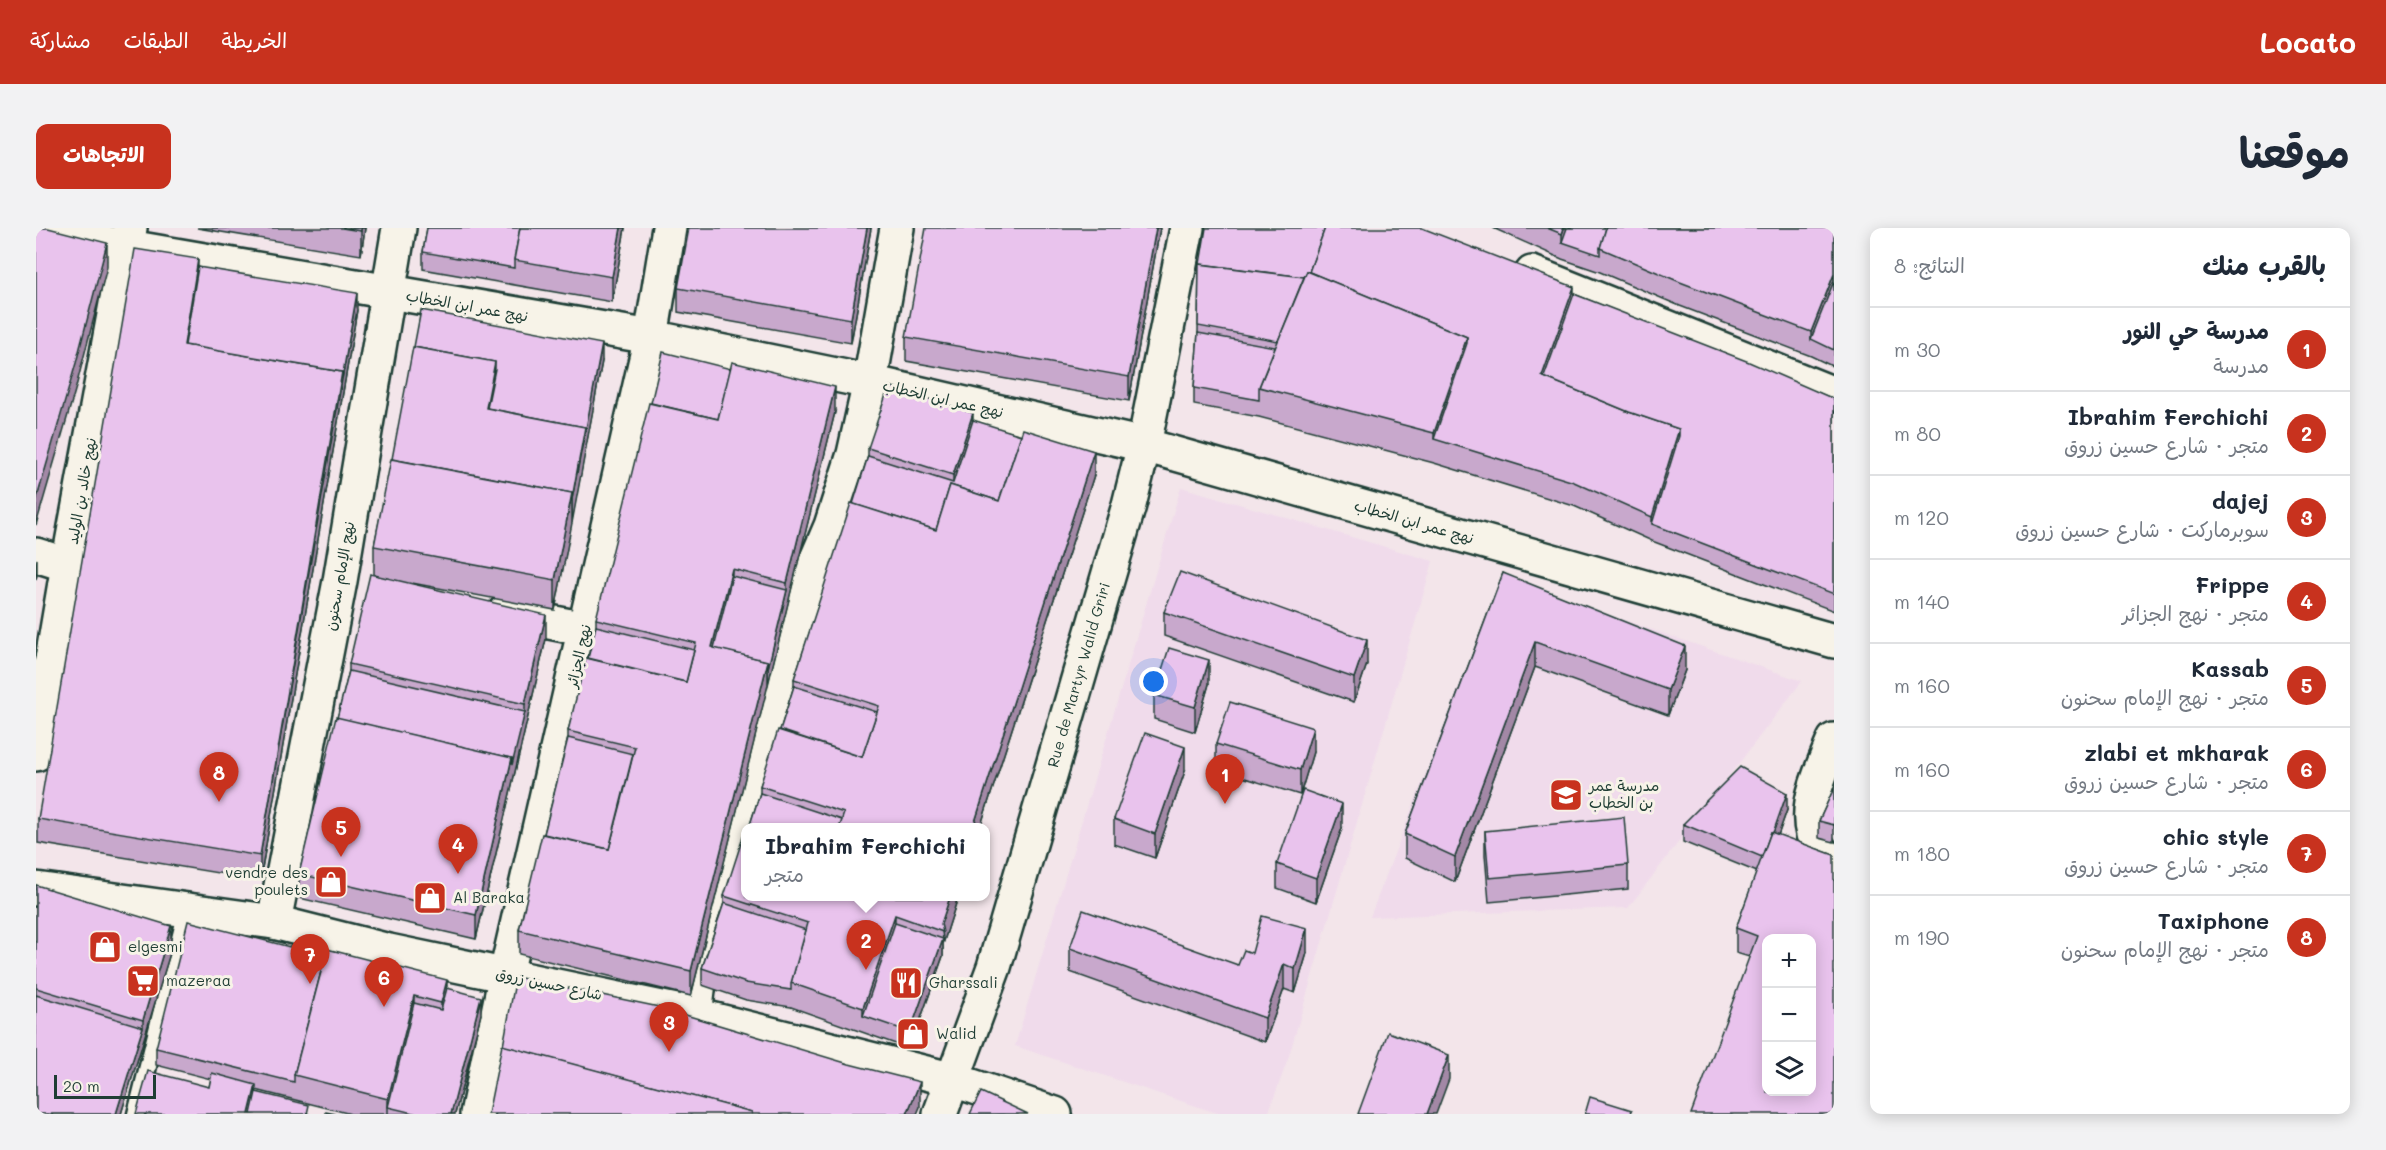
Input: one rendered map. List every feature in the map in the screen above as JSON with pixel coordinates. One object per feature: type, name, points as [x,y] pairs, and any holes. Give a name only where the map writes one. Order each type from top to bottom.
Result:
[{"type":"street","name":"نهج الإمام سحنون","points":[[274,922],[352,583],[371,401],[399,228]]},
{"type":"street","name":"نهج الجزائر","points":[[477,1114],[506,974],[651,337],[669,228]]},
{"type":"street","points":[[742,823],[780,698],[813,568],[831,526],[854,454],[870,382],[897,228]]},
{"type":"street","name":"Rue de Martyr Walid Griri","points":[[940,1114],[994,967],[1129,505],[1144,446],[1187,228]]},
{"type":"street","name":"نهج عمر ابن الخطاب","points":[[36,231],[128,238],[387,292],[651,337],[870,382],[1144,446],[1834,641]]},
{"type":"street","name":"نهج خالد بن الوليد","points":[[36,752],[128,238]]},
{"type":"street","points":[[1507,263],[1834,394]]},
{"type":"street","points":[[36,555],[68,564]]},
{"type":"street","points":[[480,608],[585,629]]},
{"type":"street","points":[[1834,740],[1814,789],[1810,823],[1820,851],[1834,863]]},
{"type":"street","points":[[695,1015],[699,982],[741,828]]},
{"type":"street","name":"شارع حسين زروق","points":[[36,889],[274,922],[389,951],[695,1015],[954,1080],[1055,1114]]},
{"type":"lane","points":[[136,1114],[158,1076],[188,911]]},
{"type":"shaded area","points":[[1181,487],[1433,561],[1288,1059],[1268,1114],[1220,1114],[1015,1046]]},
{"type":"shaded area","name":"مدرسة عمر بن الخطاب","points":[[1501,578],[1802,681],[1628,908],[1370,917]]},
{"type":"building","points":[[36,228],[48,228],[107,243],[76,363],[36,501]]},
{"type":"building","points":[[342,228],[361,228],[361,231]]},
{"type":"building","points":[[427,228],[520,228],[514,268],[423,252]]},
{"type":"building","points":[[520,228],[621,228],[612,277],[514,260]]},
{"type":"building","points":[[689,228],[867,228],[851,319],[678,288]]},
{"type":"building","points":[[926,228],[1156,228],[1129,377],[906,337]]},
{"type":"building","points":[[1206,228],[1325,228],[1309,272],[1307,271],[1304,277],[1200,264]]},
{"type":"building","points":[[1325,228],[1422,228],[1574,287],[1542,376],[1629,412],[1679,429],[1652,517],[1574,482],[1434,439],[1467,343],[1467,337],[1309,272]]},
{"type":"building","points":[[1547,228],[1564,228],[1562,234]]},
{"type":"building","points":[[1567,228],[1606,228],[1600,255],[1562,242]]},
{"type":"building","points":[[1606,228],[1834,228],[1834,274],[1811,332],[1680,282],[1600,248]]},
{"type":"building","points":[[135,249],[198,259],[184,345],[342,372],[260,856],[38,819]]},
{"type":"building","points":[[1199,264],[1304,277],[1278,341],[1198,326]]},
{"type":"building","points":[[198,267],[357,293],[342,379],[342,372],[185,345]]},
{"type":"building","points":[[1307,271],[1467,337],[1434,433],[1259,387]]},
{"type":"building","points":[[1834,281],[1834,350],[1811,339]]},
{"type":"building","points":[[1574,294],[1749,362],[1834,399],[1834,594],[1652,524],[1679,436],[1679,429],[1629,412],[1544,377]]},
{"type":"building","points":[[421,310],[602,344],[585,434],[585,427],[487,408],[495,362],[414,347]]},
{"type":"building","points":[[1198,333],[1275,347],[1259,387],[1259,400],[1194,388]]},
{"type":"building","points":[[413,347],[495,362],[486,408],[585,427],[572,499],[572,493],[392,459]]},
{"type":"building","points":[[663,352],[731,369],[718,419],[651,403]]},
{"type":"building","points":[[732,362],[835,387],[787,583],[732,569],[712,647],[768,661],[691,971],[519,930],[542,834],[609,849],[622,800],[635,747],[568,731],[586,658],[686,682],[696,643],[596,619],[649,403],[718,419]]},
{"type":"building","points":[[889,386],[973,413],[953,475],[868,448]]},
{"type":"building","points":[[973,420],[1021,435],[999,501],[950,485],[936,530],[853,504],[868,456],[953,483]]},
{"type":"building","points":[[1023,429],[1094,451],[975,823],[841,823],[844,813],[760,786],[778,730],[862,757],[879,706],[794,679],[851,503],[936,530],[950,485],[999,501]]},
{"type":"building","points":[[391,459],[572,493],[555,580],[374,546]]},
{"type":"building","points":[[1180,572],[1367,640],[1354,678],[1164,612]]},
{"type":"building","points":[[1503,573],[1685,646],[1668,690],[1535,642],[1455,857],[1405,834]]},
{"type":"building","points":[[370,574],[546,615],[525,704],[349,664]]},
{"type":"building","points":[[732,576],[787,590],[768,668],[768,661],[714,648]]},
{"type":"building","points":[[596,626],[694,650],[686,682],[588,658]]},
{"type":"building","points":[[1169,648],[1209,660],[1195,707],[1154,695]]},
{"type":"building","points":[[349,671],[525,712],[512,765],[512,758],[337,718]]},
{"type":"building","points":[[794,686],[877,712],[862,757],[780,730]]},
{"type":"building","points":[[1230,702],[1313,728],[1300,770],[1216,744]]},
{"type":"building","points":[[336,717],[512,758],[476,915],[299,874]]},
{"type":"building","points":[[1145,733],[1185,747],[1155,834],[1114,819]]},
{"type":"building","points":[[568,738],[633,754],[609,849],[544,834]]},
{"type":"building","points":[[1740,767],[1787,793],[1762,857],[1683,824]]},
{"type":"building","points":[[1834,788],[1834,825],[1819,821]]},
{"type":"building","points":[[1303,790],[1342,804],[1316,878],[1277,864]]},
{"type":"building","points":[[760,793],[842,820],[841,823],[751,823]]},
{"type":"building","points":[[1624,817],[1628,865],[1489,878],[1485,831]]},
{"type":"building","points":[[1771,832],[1834,855],[1834,1114],[1691,1114],[1757,936],[1736,928]]},
{"type":"building","points":[[741,843],[741,901],[949,901],[941,924],[943,932],[895,915],[863,1008],[791,983],[808,923],[724,896]]},
{"type":"building","points":[[36,885],[171,926],[143,1020],[36,988]]},
{"type":"building","points":[[724,903],[806,930],[791,990],[746,983],[702,968]]},
{"type":"building","points":[[1083,910],[1238,965],[1244,950],[1252,953],[1262,916],[1307,928],[1295,969],[1284,964],[1265,1018],[1070,948]]},
{"type":"building","points":[[188,921],[325,956],[294,1082],[156,1048]]},
{"type":"building","points":[[895,923],[943,939],[910,1032],[863,1016]]},
{"type":"building","points":[[327,949],[447,980],[441,1003],[414,996],[388,1099],[294,1075]]},
{"type":"building","points":[[516,977],[659,1007],[849,1064],[920,1082],[907,1114],[752,1114],[752,1112],[503,1046]]},
{"type":"building","points":[[447,988],[481,997],[451,1114],[417,1114],[388,1107],[414,1003],[441,1010]]},
{"type":"building","points":[[36,995],[143,1027],[116,1114],[36,1114]]},
{"type":"building","points":[[1388,1032],[1449,1055],[1427,1114],[1358,1114]]},
{"type":"building","points":[[502,1045],[752,1112],[752,1114],[488,1114]]},
{"type":"building","points":[[148,1071],[209,1087],[212,1073],[256,1085],[249,1114],[136,1114]]},
{"type":"building","points":[[256,1092],[309,1105],[307,1114],[251,1114]]},
{"type":"building","points":[[981,1092],[1028,1114],[970,1114]]},
{"type":"building","points":[[1590,1097],[1632,1110],[1631,1114],[1585,1114]]},
{"type":"place","name":"مدرسة عمر بن الخطاب","points":[[1566,795]]},
{"type":"place","name":"Taxiphone","points":[[219,802]]},
{"type":"place","name":"مدرسة حي النور","points":[[1225,804]]},
{"type":"place","name":"Kassab","points":[[341,857]]},
{"type":"place","name":"Frippe","points":[[458,874]]},
{"type":"place","name":"vendre des poulets","points":[[331,882]]},
{"type":"place","name":"Al Baraka","points":[[430,898]]},
{"type":"place","name":"elgesmi","points":[[105,947]]},
{"type":"place","name":"Ibrahim Ferchichi","points":[[866,970]]},
{"type":"place","name":"mazeraa","points":[[143,981]]},
{"type":"place","name":"Gharssali","points":[[906,983]]},
{"type":"place","name":"chic style","points":[[310,984]]},
{"type":"place","name":"zlabi et mkharak","points":[[384,1007]]},
{"type":"place","name":"Walid","points":[[913,1034]]},
{"type":"place","name":"dajej","points":[[669,1052]]}]
